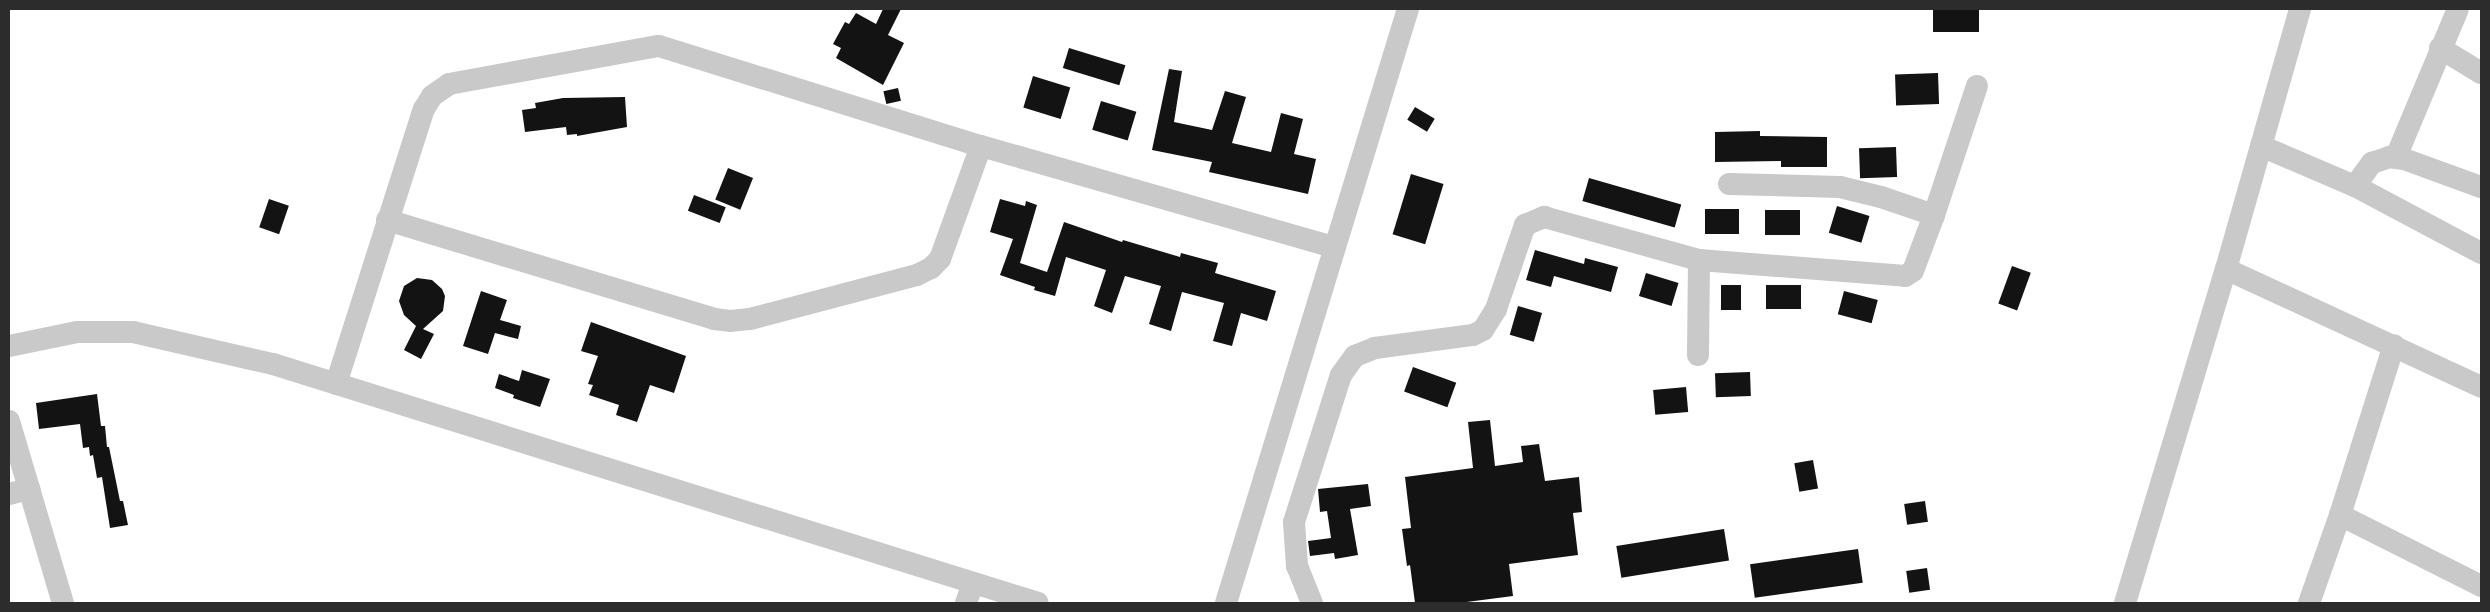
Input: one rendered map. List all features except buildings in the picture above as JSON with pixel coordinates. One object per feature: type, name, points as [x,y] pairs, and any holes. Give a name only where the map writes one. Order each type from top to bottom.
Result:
[{"type":"street","points":[[1226,603],[1408,9]]},
{"type":"street","points":[[2125,603],[2226,269],[2300,9]]},
{"type":"street","points":[[2396,157],[2440,48],[2458,9]]},
{"type":"street","points":[[336,384],[424,109],[432,96],[449,84],[659,46],[981,146],[1334,247]]},
{"type":"street","points":[[2440,48],[2481,73]]},
{"type":"street","points":[[1312,603],[1297,566],[1294,549],[1294,522],[1341,375],[1355,356],[1375,348],[1473,334],[1483,330],[1496,309],[1525,225],[1538,218],[1554,218],[1699,260],[1899,278],[1913,271],[1934,215],[1977,86]]},
{"type":"street","points":[[387,220],[714,319],[730,321],[750,319],[917,275],[931,268],[940,258],[981,146]]},
{"type":"street","points":[[2261,146],[2355,186],[2481,253]]},
{"type":"street","points":[[2355,186],[2376,160],[2396,157],[2481,186]]},
{"type":"street","points":[[1730,184],[1840,187],[1881,197],[1934,215]]},
{"type":"street","points":[[1698,355],[1699,260]]},
{"type":"street","points":[[2226,269],[2394,345],[2481,387]]},
{"type":"street","points":[[9,346],[77,332],[133,332],[273,364],[969,593],[1038,603]]},
{"type":"street","points":[[2309,603],[2340,515],[2394,345]]},
{"type":"street","points":[[9,421],[19,491],[62,603]]},
{"type":"street","points":[[2340,515],[2481,586]]}]
